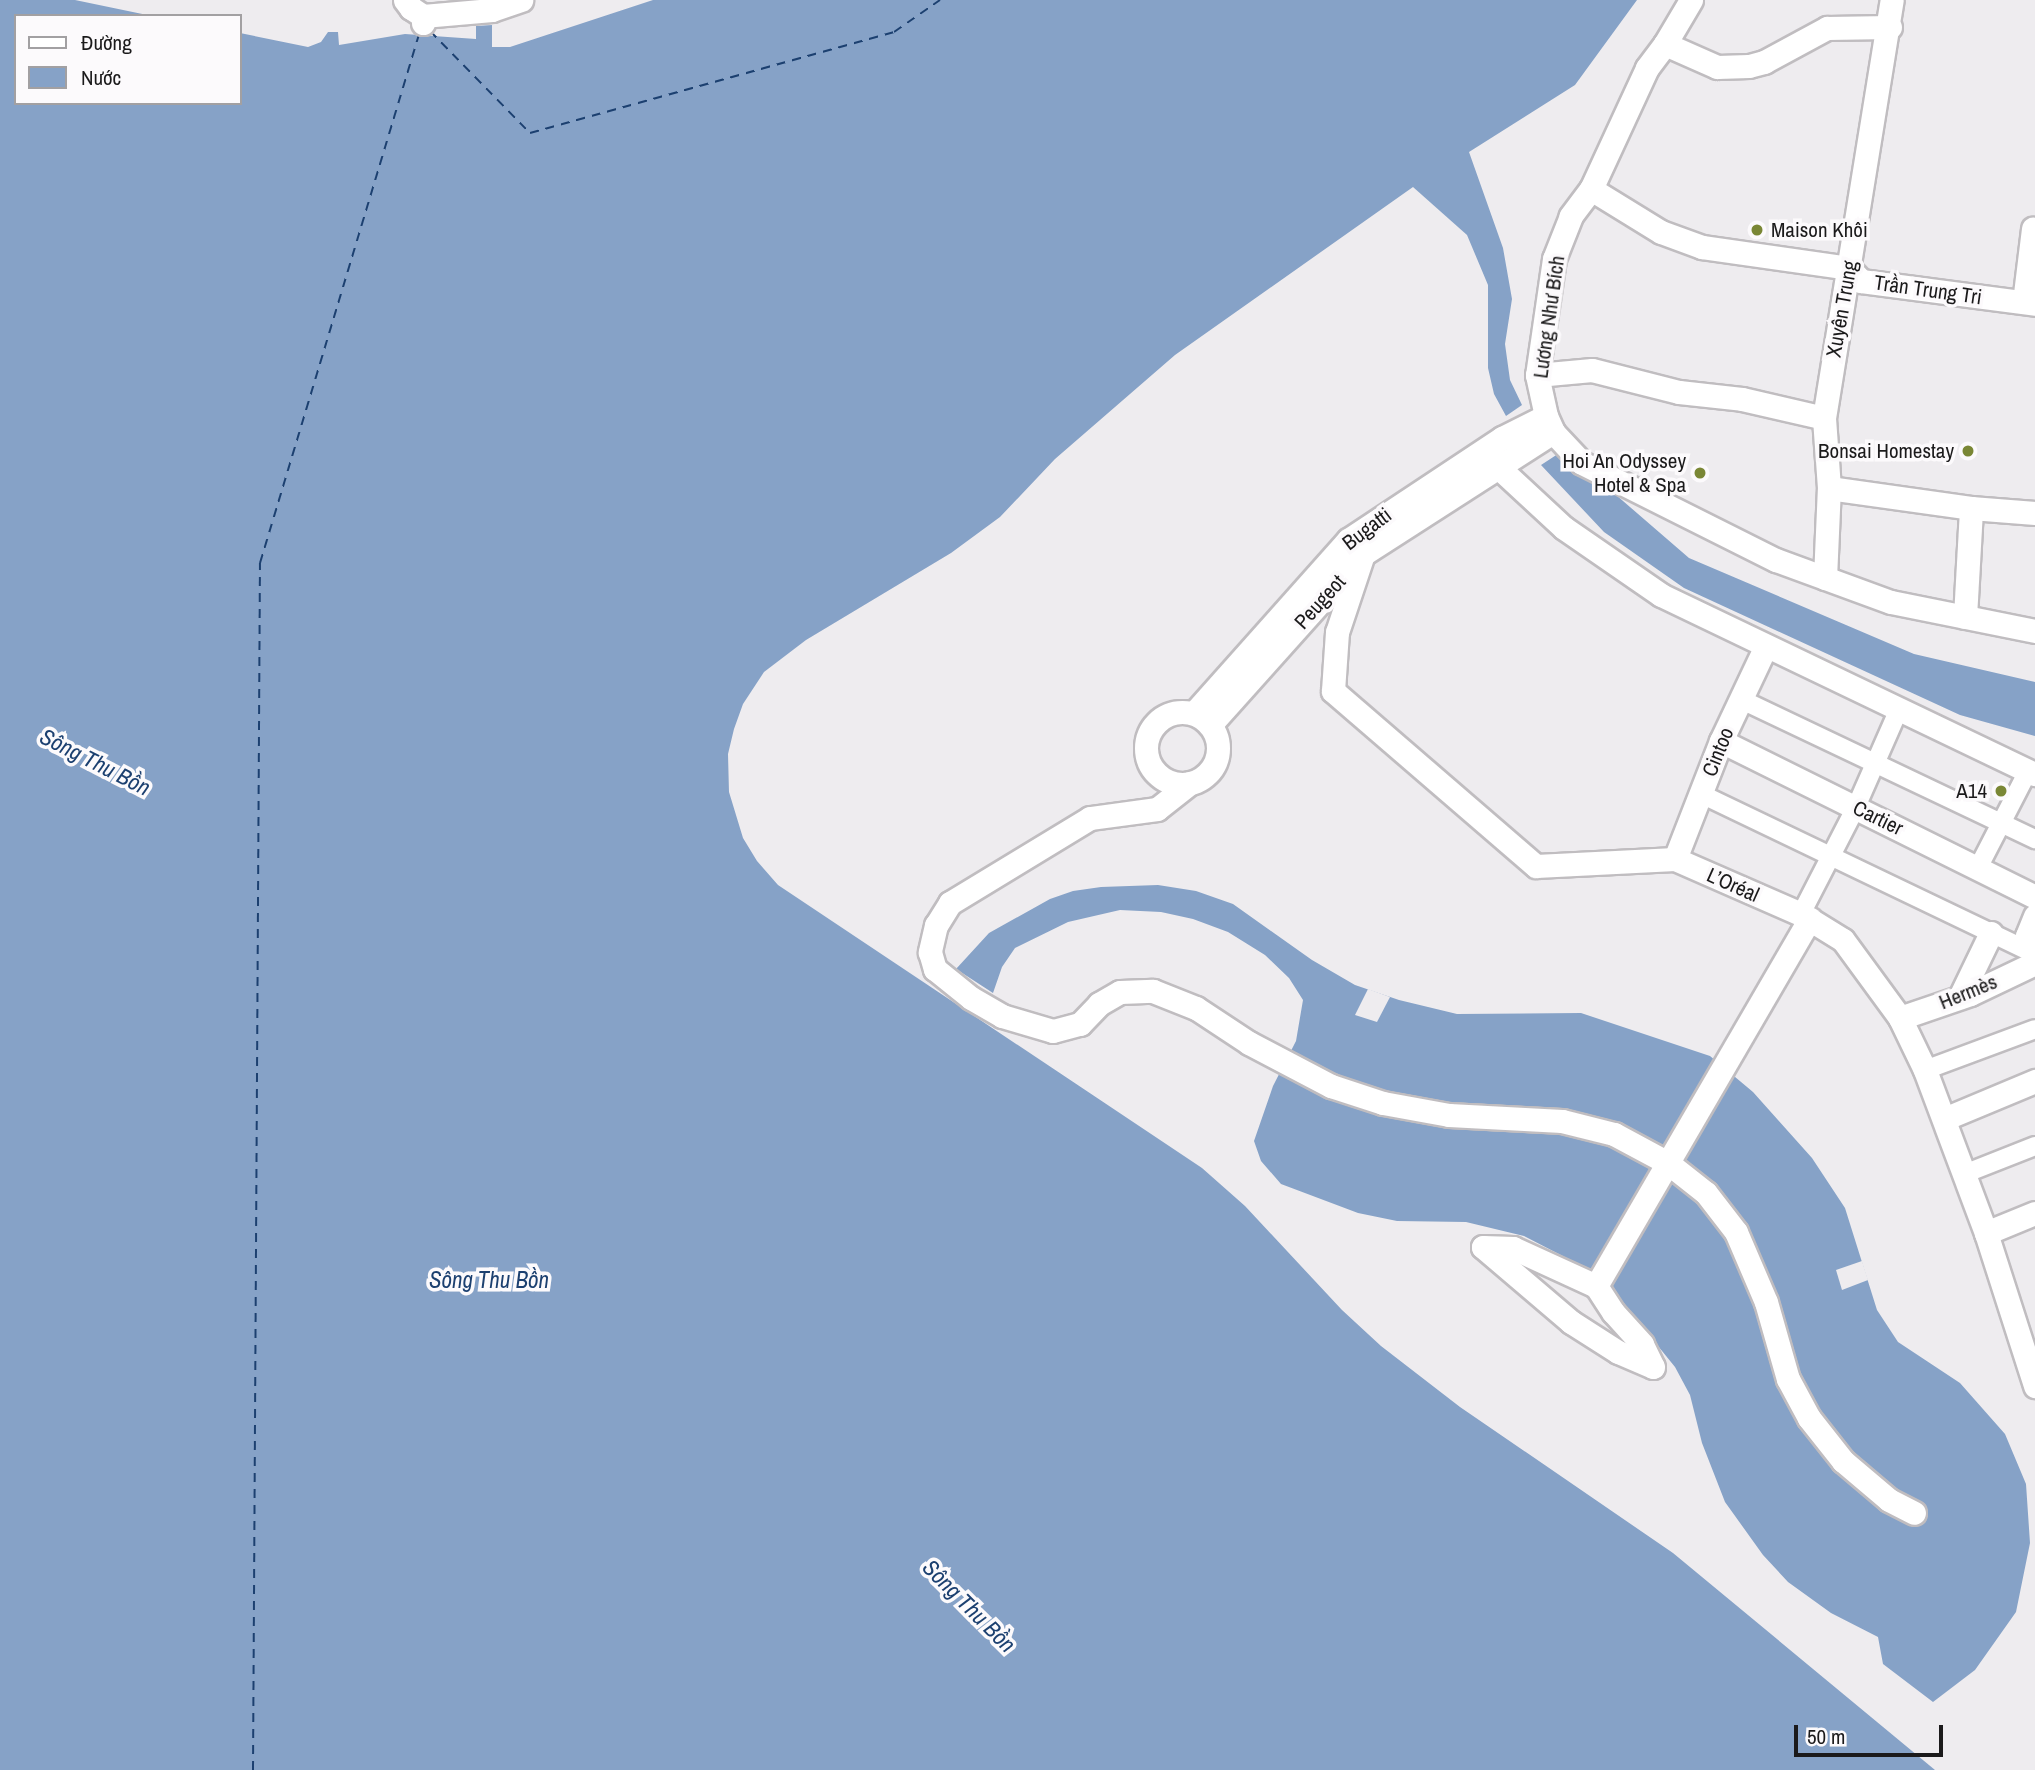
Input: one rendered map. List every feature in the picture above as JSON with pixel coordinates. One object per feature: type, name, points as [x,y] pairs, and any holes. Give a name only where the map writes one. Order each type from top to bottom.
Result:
[{"type":"street","points":[[405,0],[423,19],[492,10],[521,0]]},
{"type":"street","name":"Lương Như Bích","points":[[1549,424],[1537,375],[1554,259],[1571,216],[1591,189],[1647,68],[1691,0]]},
{"type":"street","name":"Xuyên Trung","points":[[1825,578],[1829,488],[1824,418],[1890,27],[1892,0]]},
{"type":"street","points":[[1665,44],[1717,67],[1749,66],[1764,62],[1827,28],[1890,27]]},
{"type":"street","name":"Trần Trung Tri","points":[[1591,189],[1661,232],[1702,247],[1849,268],[1861,281],[2029,303]]},
{"type":"street","points":[[2029,303],[2033,229]]},
{"type":"street","points":[[1537,375],[1592,370],[1679,392],[1741,399],[1824,418]]},
{"type":"street","points":[[1549,424],[1582,463],[1776,560],[1891,602],[2035,631]]},
{"type":"street","name":"Peugeot","points":[[1202,719],[1363,554],[1497,466],[1515,458],[1549,424]]},
{"type":"street","name":"Bugatti","points":[[1202,719],[1348,540],[1502,438],[1549,424]]},
{"type":"street","points":[[1497,466],[1564,528],[1661,595],[2031,772],[1978,868]]},
{"type":"street","points":[[1829,488],[1971,508],[2035,513]]},
{"type":"street","points":[[1965,617],[1971,508]]},
{"type":"street","name":"L’Oréal","points":[[1363,554],[1337,632],[1333,691],[1536,866],[1675,859],[1805,917],[1843,940],[1900,1018],[1925,1070],[1986,1234],[2028,1334],[2035,1386]]},
{"type":"street","name":"Cintoo","points":[[1675,859],[1721,741],[1766,646]]},
{"type":"street","points":[[1740,699],[2035,839]]},
{"type":"street","points":[[1596,1286],[1805,917],[1899,709]]},
{"type":"street","points":[[1190,783],[1178,784],[1156,774],[1146,752],[1151,729],[1159,719],[1182,711],[1202,719],[1216,735],[1217,760],[1202,778],[1190,783],[1157,809],[1090,818],[950,903],[936,925],[930,952],[935,969],[971,998],[1002,1016],[1053,1031],[1080,1024],[1099,1004],[1120,992],[1153,990],[1196,1008],[1249,1043],[1331,1086],[1383,1103],[1449,1115],[1562,1121],[1614,1134],[1668,1163],[1706,1193],[1736,1231],[1766,1302],[1788,1379],[1809,1418],[1858,1475],[1889,1500],[1914,1513]]},
{"type":"street","name":"Cartier","points":[[1721,741],[2035,897]]},
{"type":"street","points":[[1702,794],[2035,953]]},
{"type":"street","points":[[2035,916],[2028,927],[2027,936],[2035,953]]},
{"type":"street","points":[[1960,997],[1992,933]]},
{"type":"street","name":"Hermès","points":[[1900,1018],[1960,997],[2035,963]]},
{"type":"street","points":[[1925,1070],[2035,1029]]},
{"type":"street","points":[[1944,1119],[2035,1082]]},
{"type":"street","points":[[1964,1174],[2035,1146]]},
{"type":"street","points":[[1986,1234],[2035,1213]]},
{"type":"street","points":[[1483,1247],[1513,1248],[1596,1286],[1613,1312],[1642,1344],[1653,1367],[1618,1352],[1571,1322],[1483,1247]]},
{"type":"water","name":"Sông Thu Bồn","points":[[0,0],[75,0],[142,14],[14,14],[14,105],[242,105],[242,33],[308,47],[321,42],[328,32],[338,32],[339,45],[405,34],[476,39],[476,26],[492,25],[492,47],[510,47],[653,0],[1637,0],[1575,85],[1469,152],[1503,248],[1512,299],[1505,344],[1510,380],[1522,405],[1506,416],[1494,394],[1488,368],[1488,285],[1467,235],[1413,187],[1175,355],[1055,459],[1000,517],[951,553],[806,640],[764,672],[743,704],[734,729],[728,754],[729,792],[743,838],[757,861],[778,885],[1202,1168],[1245,1206],[1342,1310],[1381,1346],[1460,1407],[1673,1553],[1935,1770],[0,1770]]},
{"type":"water","points":[[1564,450],[1689,558],[1914,654],[2035,682],[2035,736],[1960,715],[1684,588],[1604,532],[1541,465]]},
{"type":"water","points":[[1158,885],[1196,891],[1233,904],[1312,960],[1355,985],[1399,1000],[1457,1014],[1581,1013],[1710,1056],[1753,1092],[1812,1158],[1845,1208],[1877,1310],[1898,1342],[1960,1383],[2005,1434],[2026,1484],[2030,1543],[2016,1612],[1975,1670],[1933,1702],[1883,1664],[1878,1637],[1831,1613],[1788,1582],[1763,1555],[1725,1502],[1702,1443],[1690,1395],[1675,1367],[1611,1288],[1580,1265],[1524,1236],[1466,1222],[1397,1221],[1358,1213],[1281,1184],[1261,1161],[1254,1141],[1273,1086],[1296,1041],[1303,1000],[1289,978],[1265,955],[1228,932],[1193,919],[1161,912],[1120,910],[1068,922],[1015,948],[1002,967],[993,993],[956,969],[989,933],[1050,899],[1073,891],[1101,887]]},
{"type":"pier","points":[[1368,989],[1390,997],[1377,1022],[1355,1015]]},
{"type":"pier","points":[[1862,1261],[1868,1280],[1842,1290],[1836,1270]]},
{"type":"ferry route","points":[[430,31],[530,133],[894,32],[940,0]]},
{"type":"ferry route","points":[[253,1770],[260,563],[420,31]]},
{"type":"place","name":"Maison Khôi","points":[[1757,230]]},
{"type":"place","name":"Bonsai Homestay","points":[[1968,451]]},
{"type":"place","name":"Hoi An Odyssey Hotel & Spa","points":[[1700,473]]},
{"type":"place","name":"A14","points":[[2001,791]]}]
